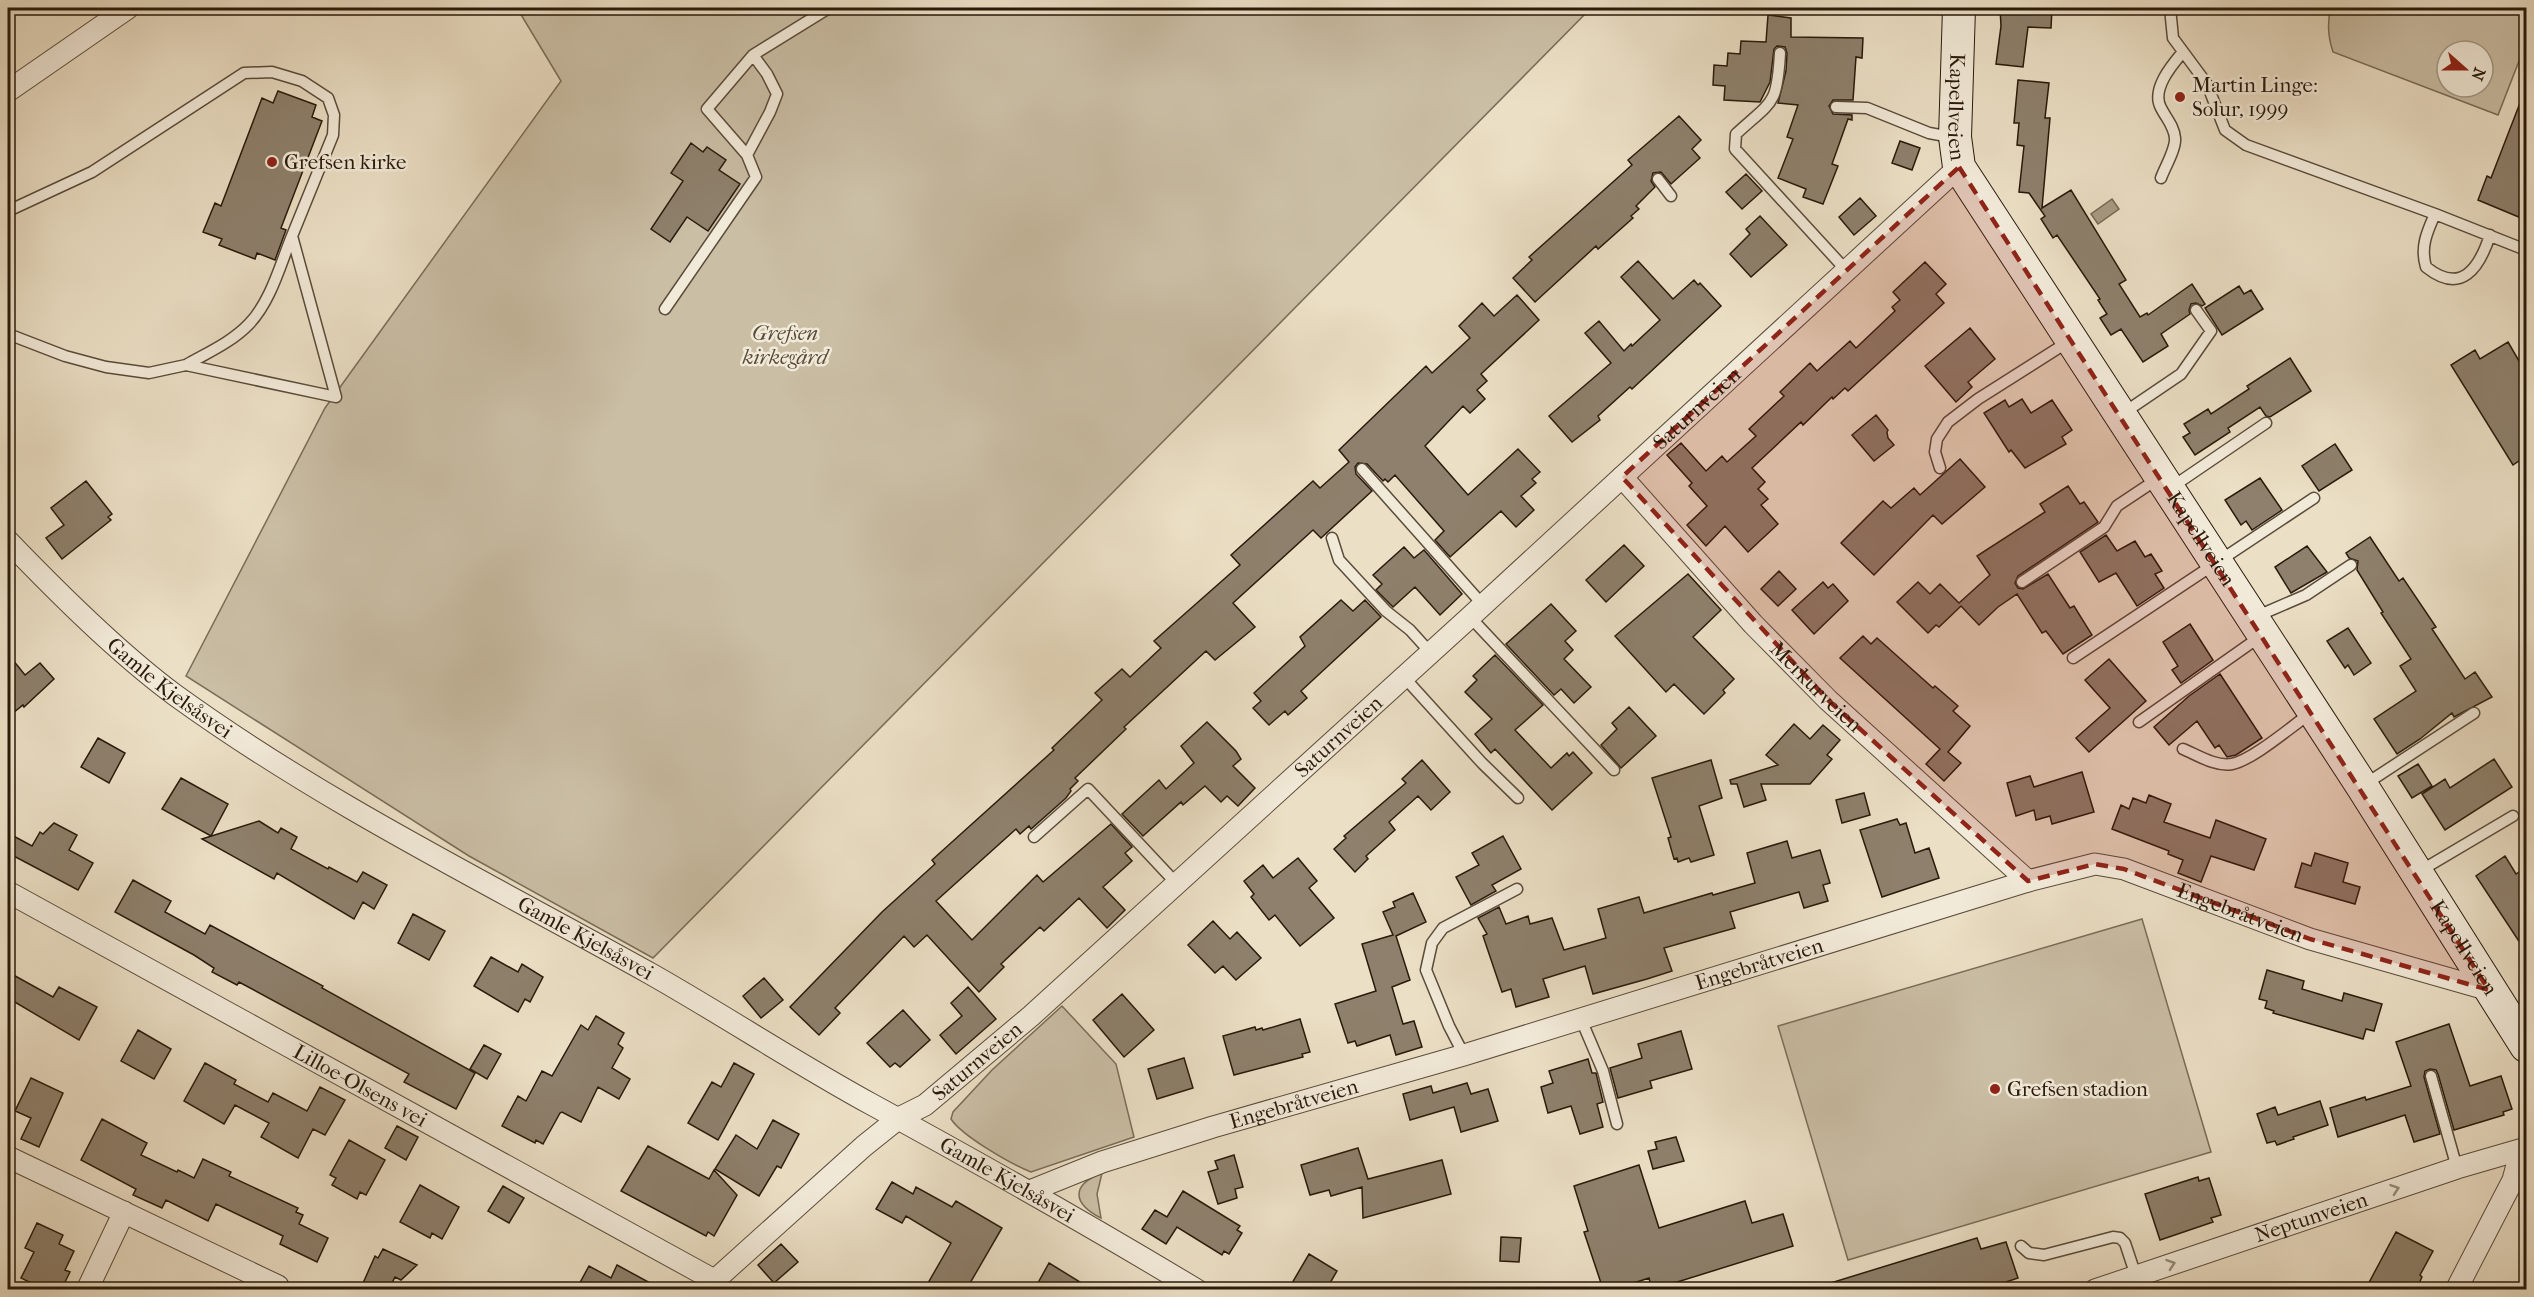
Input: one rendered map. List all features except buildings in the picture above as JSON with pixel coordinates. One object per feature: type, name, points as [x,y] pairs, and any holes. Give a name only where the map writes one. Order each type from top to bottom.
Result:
[{"type":"street","points":[[8,91],[128,8]]},
{"type":"street","name":"Kapellveien","points":[[1959,8],[1957,152],[2071,340],[2362,786],[2526,1046]]},
{"type":"street","name":"Saturnveien","points":[[709,1285],[864,1146],[899,1118],[925,1105],[1031,1016],[1176,883],[1215,857],[1384,686],[1404,676],[1429,651],[1476,611],[1602,487],[1622,477],[1846,270],[1957,152]]},
{"type":"street","name":"Merkurveien","points":[[1622,477],[1753,624],[1828,700],[2028,881]]},
{"type":"street","name":"Gamle Kjelsåsvei","points":[[8,541],[47,582],[115,645],[172,693],[268,758],[403,840],[652,975],[819,1074],[1030,1191],[1197,1290]]},
{"type":"street","name":"Engebråtveien","points":[[1030,1191],[1102,1162],[1158,1144],[1464,1054],[2028,881],[2095,864],[2124,869],[2310,939],[2489,990]]},
{"type":"street","name":"Lilloe-Olsens vei","points":[[8,892],[709,1285]]},
{"type":"street","points":[[2456,1290],[2513,1180],[2522,1149]]},
{"type":"street","name":"Neptunveien","points":[[2096,1290],[2457,1168],[2522,1149]]},
{"type":"street","points":[[8,1157],[278,1286]]},
{"type":"street","points":[[87,1290],[124,1212]]},
{"type":"lane","points":[[665,309],[756,177],[747,155],[707,109],[753,55],[829,8]]},
{"type":"lane","points":[[2170,8],[2173,38],[2207,84],[2225,130],[2231,136],[2246,145],[2526,250]]},
{"type":"lane","points":[[1780,53],[1778,86],[1774,97],[1768,106],[1736,134],[1734,149],[1846,270]]},
{"type":"lane","points":[[2161,178],[2176,140],[2171,124],[2159,105],[2160,91],[2166,71],[2182,53]]},
{"type":"lane","points":[[747,155],[777,94],[767,74],[753,55]]},
{"type":"lane","points":[[8,211],[92,172],[244,73],[272,72],[302,81],[328,98],[334,115],[333,135],[269,292],[250,324],[236,336],[186,365],[149,373],[106,367],[65,356],[8,334]]},
{"type":"lane","points":[[1836,108],[1867,108],[1929,133],[1957,152]]},
{"type":"lane","points":[[1658,179],[1671,196]]},
{"type":"lane","points":[[2435,214],[2423,245],[2422,256],[2426,267],[2445,279],[2457,280],[2470,272],[2486,247],[2490,235]]},
{"type":"lane","points":[[186,365],[336,397],[292,236]]},
{"type":"lane","points":[[2121,415],[2181,374],[2211,330],[2196,310]]},
{"type":"lane","points":[[1940,468],[1935,452],[1937,439],[1948,422],[1978,399],[2071,340]]},
{"type":"lane","points":[[2022,582],[2103,527],[2117,506],[2164,484],[2266,423]]},
{"type":"lane","points":[[1362,469],[1476,611],[1614,770]]},
{"type":"lane","points":[[2073,658],[2314,498]]},
{"type":"lane","points":[[1332,538],[1339,560],[1386,611],[1410,630],[1429,651]]},
{"type":"lane","points":[[2139,722],[2257,627],[2351,565]]},
{"type":"lane","points":[[1404,676],[1482,763],[1518,798]]},
{"type":"lane","points":[[2183,749],[2209,760],[2232,764],[2253,755],[2312,712]]},
{"type":"lane","points":[[2362,786],[2474,713]]},
{"type":"lane","points":[[1034,837],[1088,789],[1176,883]]},
{"type":"lane","points":[[2416,874],[2513,816]]},
{"type":"lane","points":[[1464,1054],[1449,1026],[1426,970],[1432,943],[1443,928],[1517,889]]},
{"type":"lane","points":[[1580,1017],[1603,1071],[1617,1124]]},
{"type":"lane","points":[[2432,1076],[2457,1168]]},
{"type":"lane","points":[[2021,1246],[2029,1253],[2044,1255],[2113,1237],[2120,1238],[2126,1244],[2136,1276]]},
{"type":"highlighted area","points":[[1959,167],[2489,990],[2310,939],[2124,869],[2095,864],[2028,881],[1828,700],[1622,477]]},
{"type":"green space","name":"Grefsen kirkegård","points":[[517,8],[1591,8],[653,958],[469,856],[186,676],[325,408],[561,81]]},
{"type":"green space","points":[[2331,8],[2512,8],[2526,13],[2526,43],[2498,115],[2456,99],[2495,99],[2495,39],[2435,39],[2435,91],[2333,52],[2329,30]]},
{"type":"green space","name":"Grefsen stadion","points":[[2142,919],[2211,1152],[1848,1260],[1778,1026]]},
{"type":"green space","points":[[1062,1006],[1116,1064],[1134,1137],[1031,1172],[976,1141],[951,1119],[953,1112],[992,1070]]},
{"type":"green space","points":[[1102,1173],[1097,1194],[1101,1218],[1085,1206],[1079,1194],[1085,1183]]},
{"type":"shaded area","points":[[2112,199],[2119,209],[2098,224],[2091,214]]},
{"type":"place","name":"Martin Linge: Solur, 1999","points":[[2180,97]]},
{"type":"place","name":"Grefsen kirke","points":[[272,162]]},
{"type":"place","name":"Grefsen stadion","points":[[1995,1089]]}]
